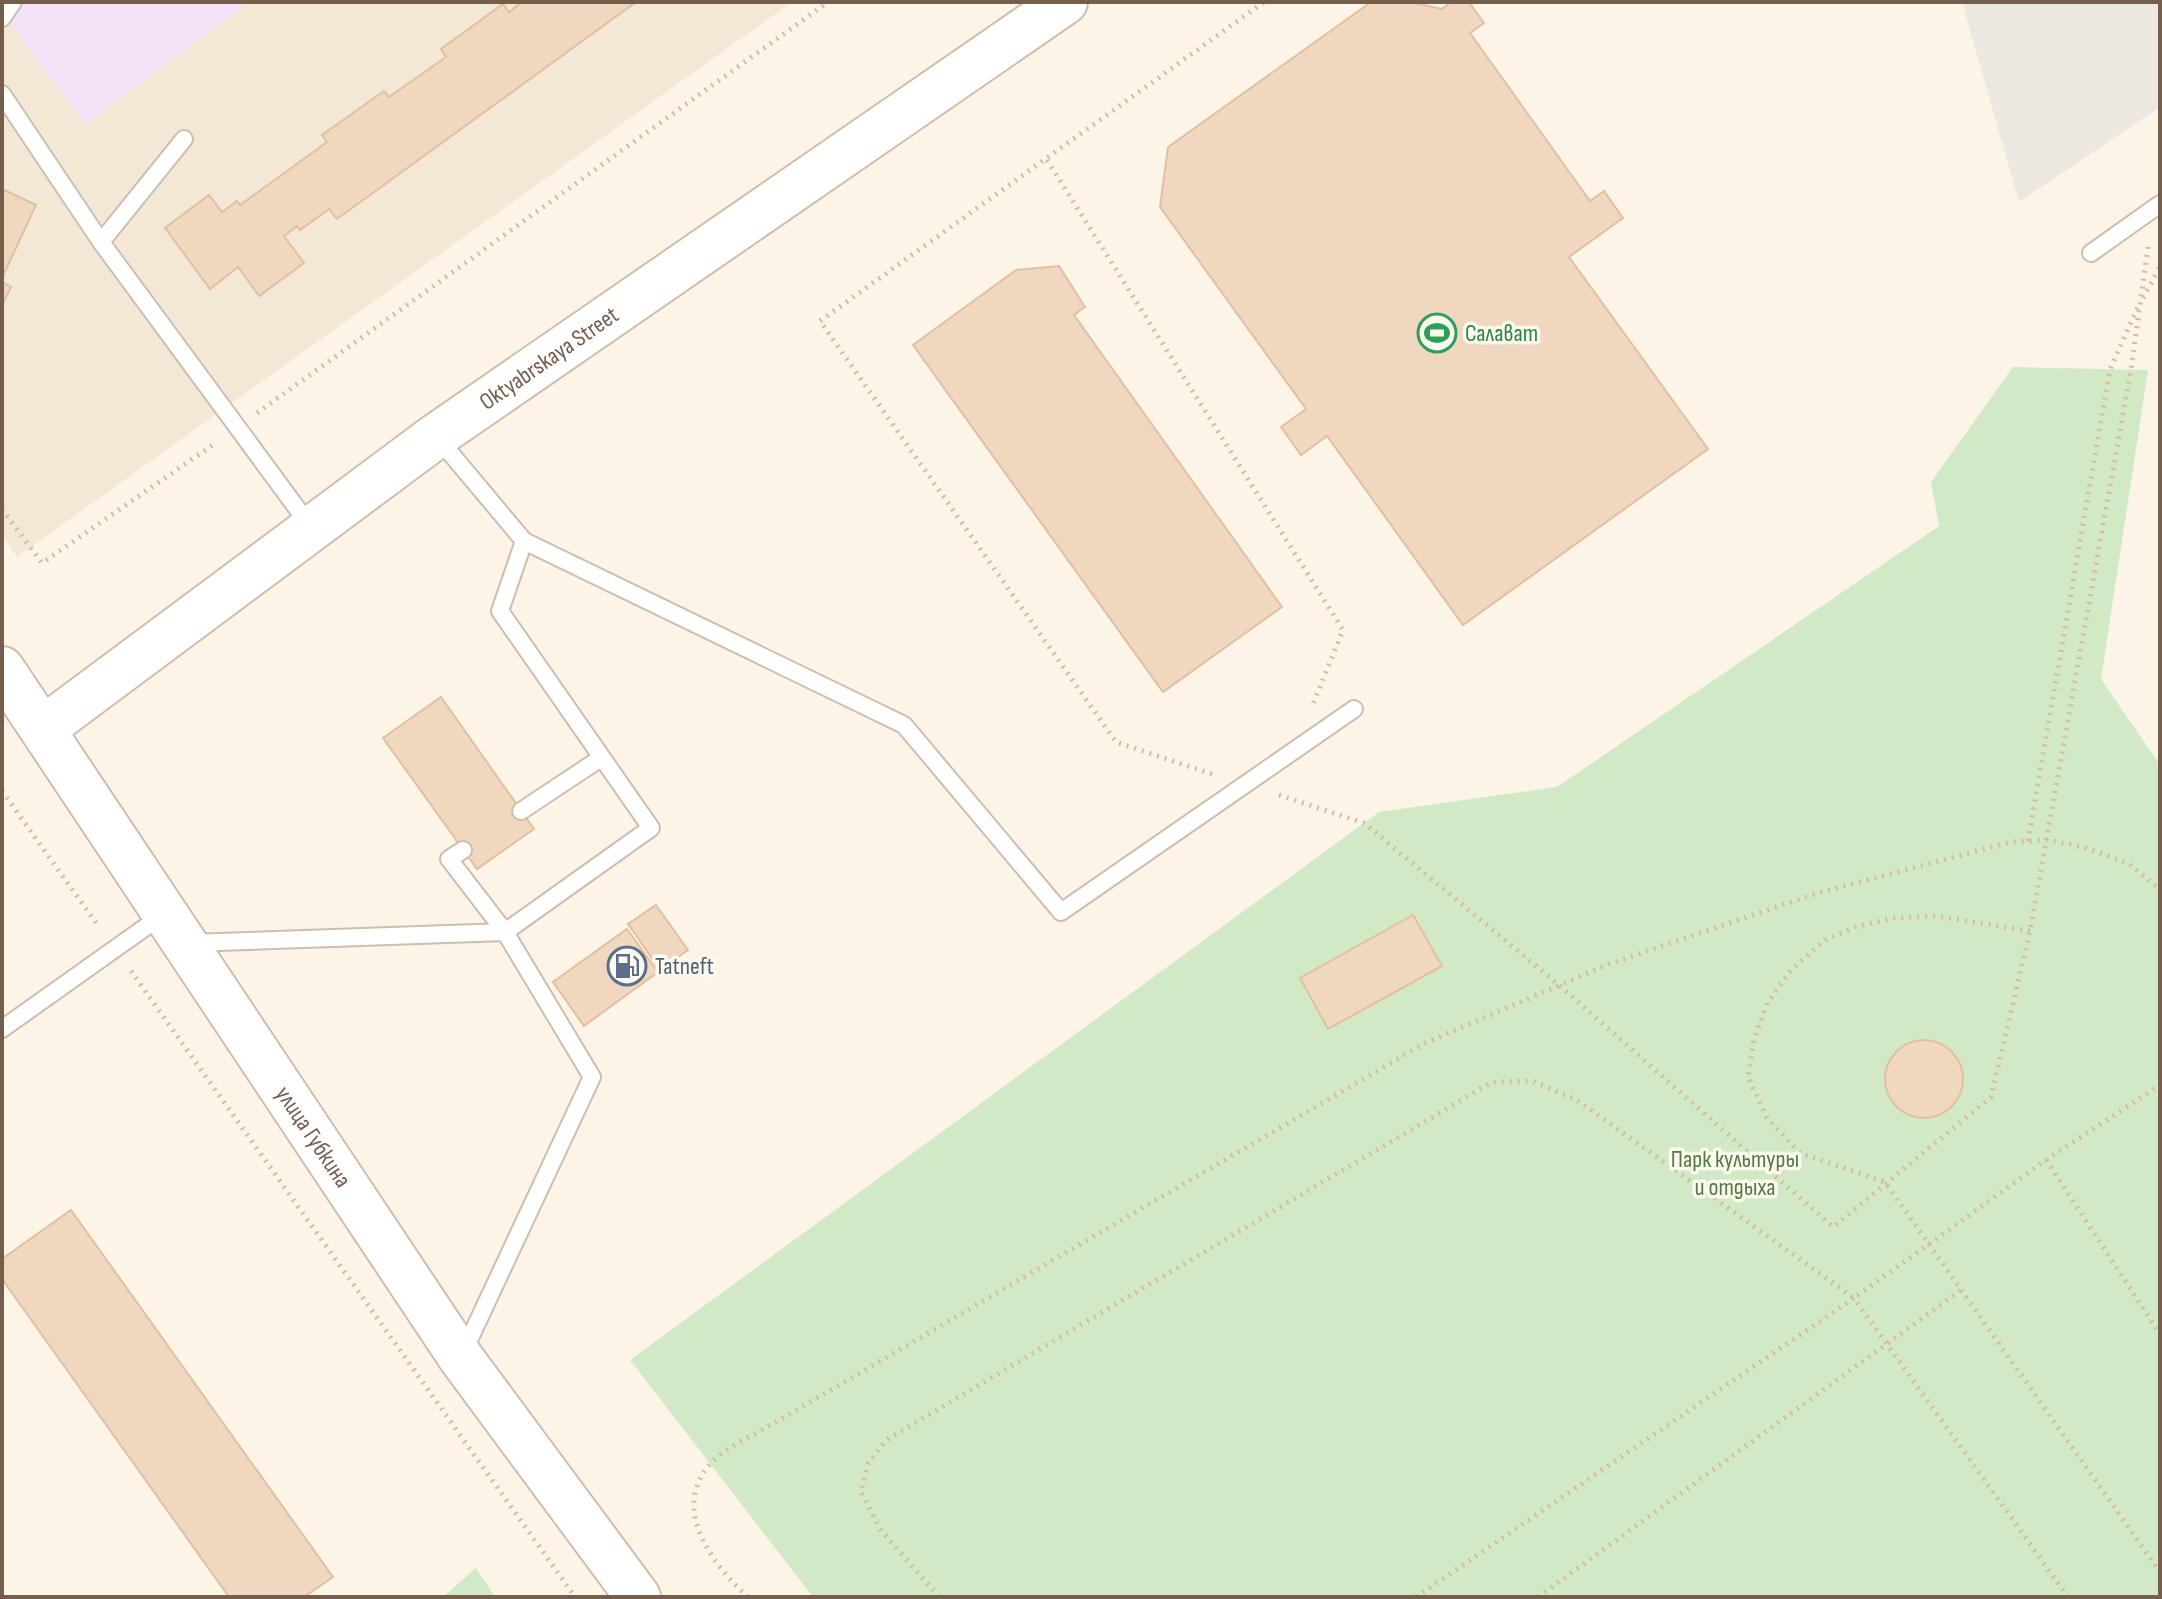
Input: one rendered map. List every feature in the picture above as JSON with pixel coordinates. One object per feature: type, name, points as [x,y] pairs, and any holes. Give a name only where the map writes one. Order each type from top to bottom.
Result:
[{"type":"street","name":"Oktyabrskaya Street","points":[[44,728],[310,526],[1053,6]]},
{"type":"street","name":"улица Губкина","points":[[2,669],[461,1358],[638,1597]]},
{"type":"lane","points":[[2,18],[13,2]]},
{"type":"lane","points":[[2,94],[101,242],[310,526]]},
{"type":"lane","points":[[101,242],[184,139]]},
{"type":"lane","points":[[2091,253],[2156,207]]},
{"type":"lane","points":[[436,436],[524,541],[904,725],[1061,912],[1354,709]]},
{"type":"lane","points":[[2,1029],[115,949],[174,929],[505,932],[651,828],[500,611],[524,541]]},
{"type":"lane","points":[[521,811],[601,758]]},
{"type":"lane","points":[[461,1358],[592,1077],[505,932],[449,859],[463,850]]},
{"type":"path","points":[[2,509],[42,563],[236,429],[828,2]]},
{"type":"path","points":[[1264,2],[820,321],[1116,742],[1364,823],[1559,985],[1833,1227],[1991,1097],[2030,931],[2156,207]]},
{"type":"path","points":[[1047,160],[1343,630],[1277,794]]},
{"type":"path","points":[[2028,841],[2110,369],[2160,267]]},
{"type":"path","points":[[2,791],[575,1597]]},
{"type":"path","points":[[748,1597],[718,1570],[700,1538],[694,1508],[698,1486],[710,1464],[732,1447],[1425,1043],[1559,985],[1818,893],[2011,842],[2046,840],[2084,847],[2129,864],[2160,889]]},
{"type":"path","points":[[2030,931],[1936,916],[1892,918],[1856,927],[1825,940],[1791,970],[1768,1002],[1754,1039],[1748,1077],[1767,1118],[1800,1153],[1885,1182],[2160,1572]]},
{"type":"path","points":[[939,1597],[880,1529],[861,1492],[868,1464],[886,1440],[1492,1082],[1532,1081],[1577,1100],[1854,1298],[2068,1597]]},
{"type":"path","points":[[1416,1597],[1854,1298],[2046,1160],[2160,1085]]},
{"type":"path","points":[[2046,1160],[2160,1334]]},
{"type":"path","points":[[1538,1597],[1961,1290]]},
{"type":"shaded area","points":[[2,2],[792,2],[17,557],[2,536]]},
{"type":"shaded area","points":[[2,2],[249,2],[85,124],[2,13]]},
{"type":"shaded area","points":[[1962,2],[2160,2],[2160,107],[2019,202]]},
{"type":"green space","name":"Парк культуры и отдыха","points":[[2013,367],[2148,370],[2101,679],[2160,765],[2160,1597],[813,1597],[630,1360],[1379,812],[1557,787],[1939,526],[1931,482]]},
{"type":"green space","points":[[476,1568],[495,1597],[443,1597]]},
{"type":"building","points":[[522,2],[636,2],[337,219],[329,209],[300,230],[297,226],[284,236],[304,263],[259,296],[238,267],[210,289],[165,228],[209,195],[222,212],[237,201],[240,205],[327,142],[322,135],[384,91],[389,97],[446,57],[441,49],[503,4],[509,12]]},
{"type":"building","name":"Салават","points":[[1371,2],[1410,2],[1442,9],[1451,2],[1469,2],[1484,23],[1470,33],[1590,201],[1604,191],[1623,218],[1569,257],[1708,449],[1463,625],[1327,436],[1301,455],[1281,427],[1306,409],[1160,207],[1168,147]]},
{"type":"building","points":[[2,189],[36,205],[2,278]]},
{"type":"building","points":[[1059,266],[1085,307],[1074,315],[1282,607],[1163,692],[913,345],[1016,270]]},
{"type":"building","points":[[2,282],[11,287],[2,305]]},
{"type":"building","points":[[441,697],[534,829],[477,869],[383,738]]},
{"type":"building","points":[[656,905],[688,950],[660,970],[628,924]]},
{"type":"building","points":[[1413,915],[1442,966],[1328,1029],[1300,978]]},
{"type":"building","points":[[627,929],[658,972],[584,1026],[553,982]]},
{"type":"building","points":[[1924,1040],[1939,1043],[1952,1051],[1960,1064],[1963,1079],[1960,1094],[1952,1107],[1939,1115],[1924,1118],[1909,1115],[1896,1107],[1888,1094],[1885,1079],[1888,1064],[1896,1051],[1909,1043]]},
{"type":"building","points":[[71,1210],[333,1577],[304,1597],[229,1597],[2,1279],[2,1259]]},
{"type":"place","name":"Салават","points":[[1437,333]]},
{"type":"place","name":"Tatneft","points":[[627,966]]}]
